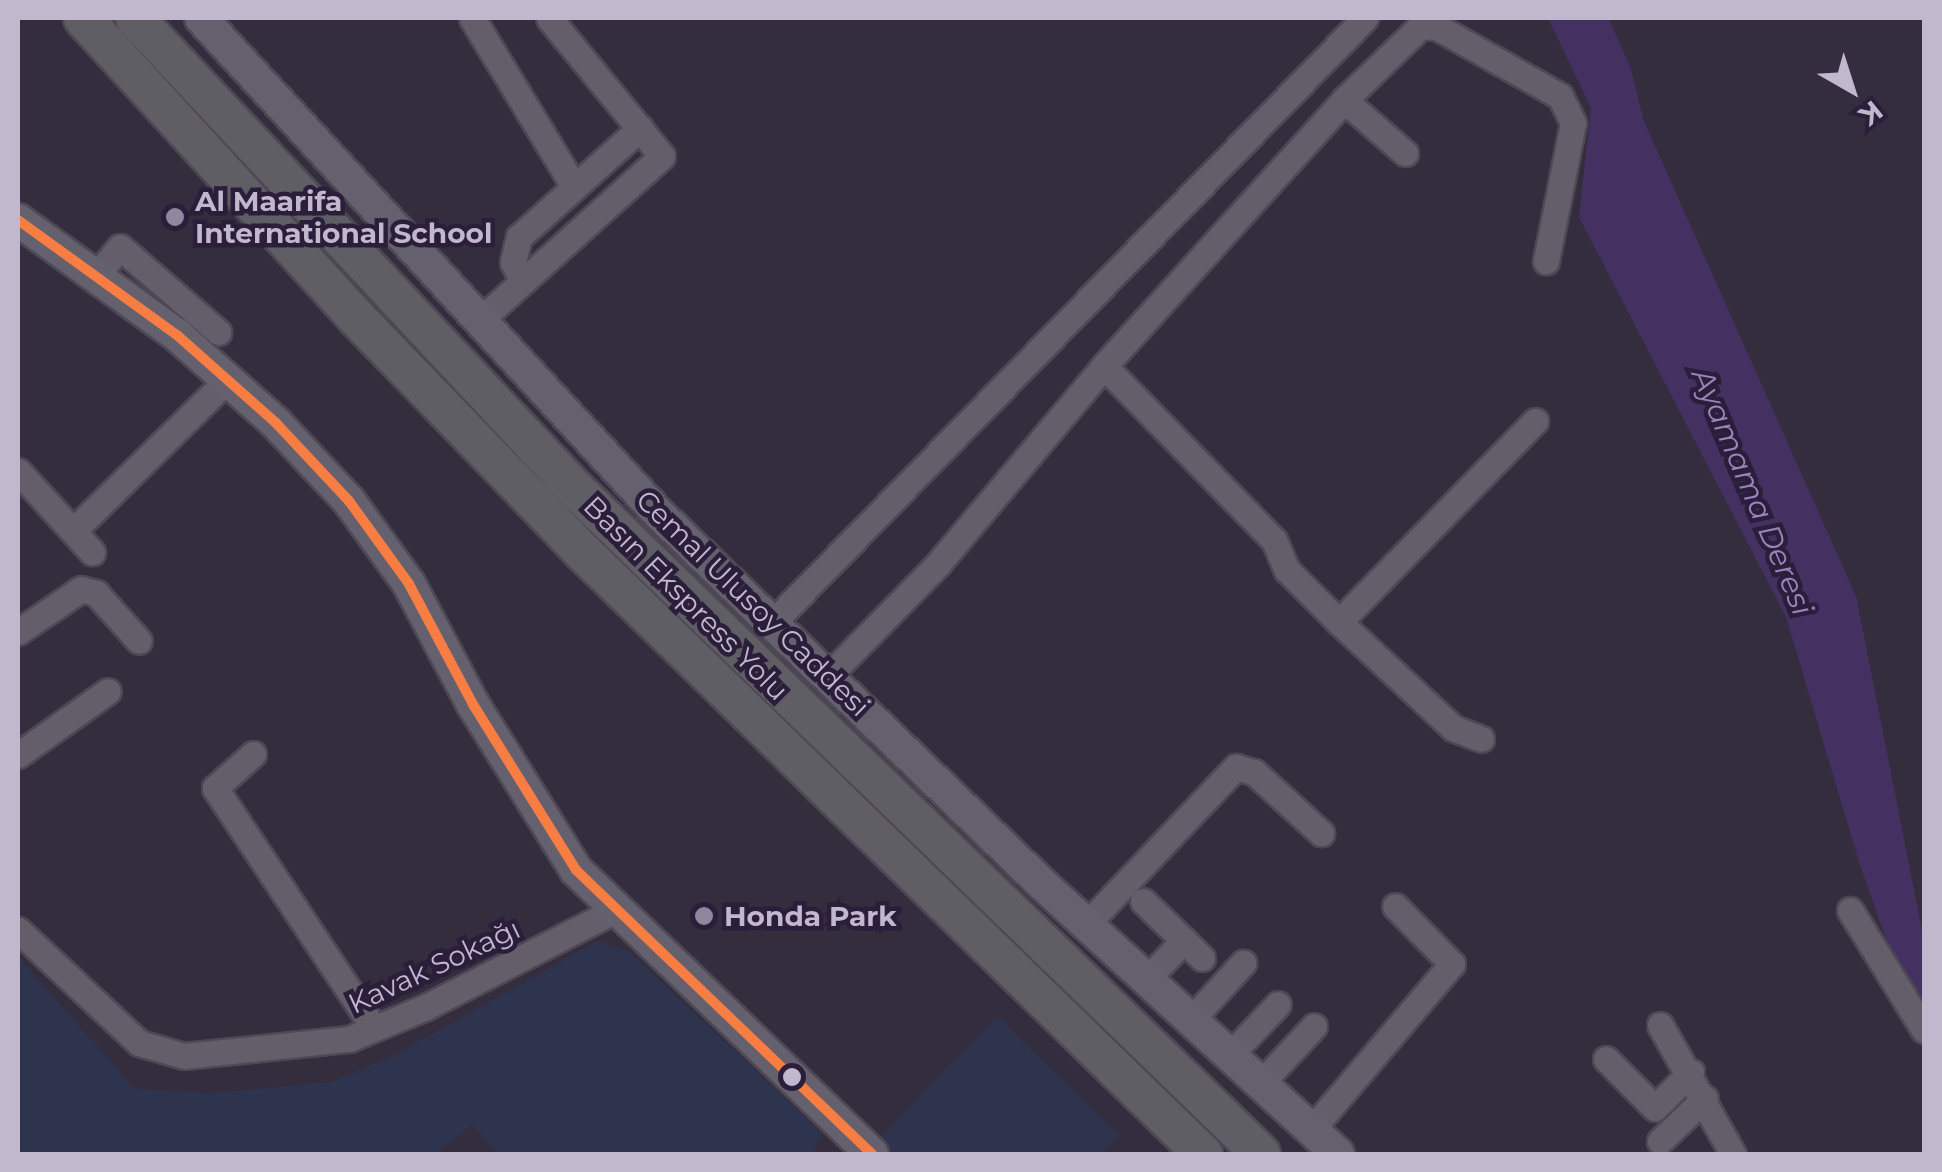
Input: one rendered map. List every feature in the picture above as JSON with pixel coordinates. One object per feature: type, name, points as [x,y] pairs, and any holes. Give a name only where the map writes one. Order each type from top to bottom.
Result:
[{"type":"highway","name":"Basın Ekspress Yolu","points":[[83,18],[560,529],[1204,1154]]},
{"type":"highway","name":"Basın Ekspress Yolu","points":[[136,18],[574,486],[1261,1154]]},
{"type":"highway","points":[[1146,1099],[1184,1154]]},
{"type":"highway","points":[[1232,1127],[1278,1154]]},
{"type":"main road","name":"Cemal Ulusoy Caddesi","points":[[207,20],[478,321],[657,512],[1086,925],[1338,1154]]},
{"type":"main road","points":[[18,220],[227,380],[349,501],[410,584],[474,706],[566,854],[614,911],[872,1154]]},
{"type":"street","points":[[472,18],[573,185]]},
{"type":"street","points":[[478,321],[662,156],[549,18]]},
{"type":"street","points":[[773,622],[1237,154],[1365,18]]},
{"type":"street","points":[[827,677],[938,564],[1104,366],[1268,182],[1344,100],[1422,26],[1437,27],[1560,96],[1573,124],[1546,261]]},
{"type":"street","points":[[1344,100],[1405,152]]},
{"type":"street","points":[[523,281],[514,262],[518,238],[640,128]]},
{"type":"street","points":[[1237,154],[1268,182]]},
{"type":"street","points":[[94,278],[120,248],[218,332]]},
{"type":"street","points":[[1104,366],[1274,540],[1287,570],[1339,622],[1453,728],[1481,739]]},
{"type":"street","points":[[73,532],[227,380]]},
{"type":"street","points":[[1339,622],[1535,421]]},
{"type":"street","points":[[18,471],[92,552]]},
{"type":"street","points":[[18,632],[81,589],[96,593],[139,642]]},
{"type":"street","points":[[18,755],[108,691]]},
{"type":"street","points":[[254,754],[215,788],[374,1028]]},
{"type":"street","points":[[1086,925],[1236,767],[1254,772],[1320,833]]},
{"type":"street","points":[[1143,901],[1193,949],[1146,980]]},
{"type":"street","points":[[1312,1130],[1452,964],[1396,906]]},
{"type":"street","points":[[1850,910],[1924,1030]]},
{"type":"street","name":"Kavak Sokağı","points":[[18,930],[139,1043],[184,1056],[280,1051],[374,1028],[614,911]]},
{"type":"street","points":[[1190,1021],[1243,964]]},
{"type":"street","points":[[1229,1056],[1278,1004]]},
{"type":"street","points":[[1660,1025],[1705,1098],[1732,1154]]},
{"type":"street","points":[[1260,1084],[1314,1026]]},
{"type":"street","points":[[1606,1059],[1655,1108],[1690,1072]]},
{"type":"street","points":[[1660,1141],[1705,1098]]},
{"type":"shaded area","points":[[598,941],[630,952],[823,1134],[811,1154],[499,1154],[472,1125],[436,1154],[18,1154],[18,957],[135,1089],[212,1093],[332,1082],[393,1056]]},
{"type":"shaded area","points":[[997,1016],[1120,1136],[1101,1154],[883,1154],[873,1145]]},
{"type":"water","name":"Ayamama Deresi","points":[[1548,18],[1608,18],[1631,68],[1643,119],[1856,596],[1924,940],[1924,1010],[1899,976],[1859,862],[1786,617],[1579,217],[1591,108]]},
{"type":"transit line","points":[[18,220],[177,335],[276,423],[349,501],[409,584],[474,706],[576,870],[872,1154]]},
{"type":"place","name":"Al Maarifa International School","points":[[175,217]]},
{"type":"place","name":"Honda Park","points":[[704,916]]}]
